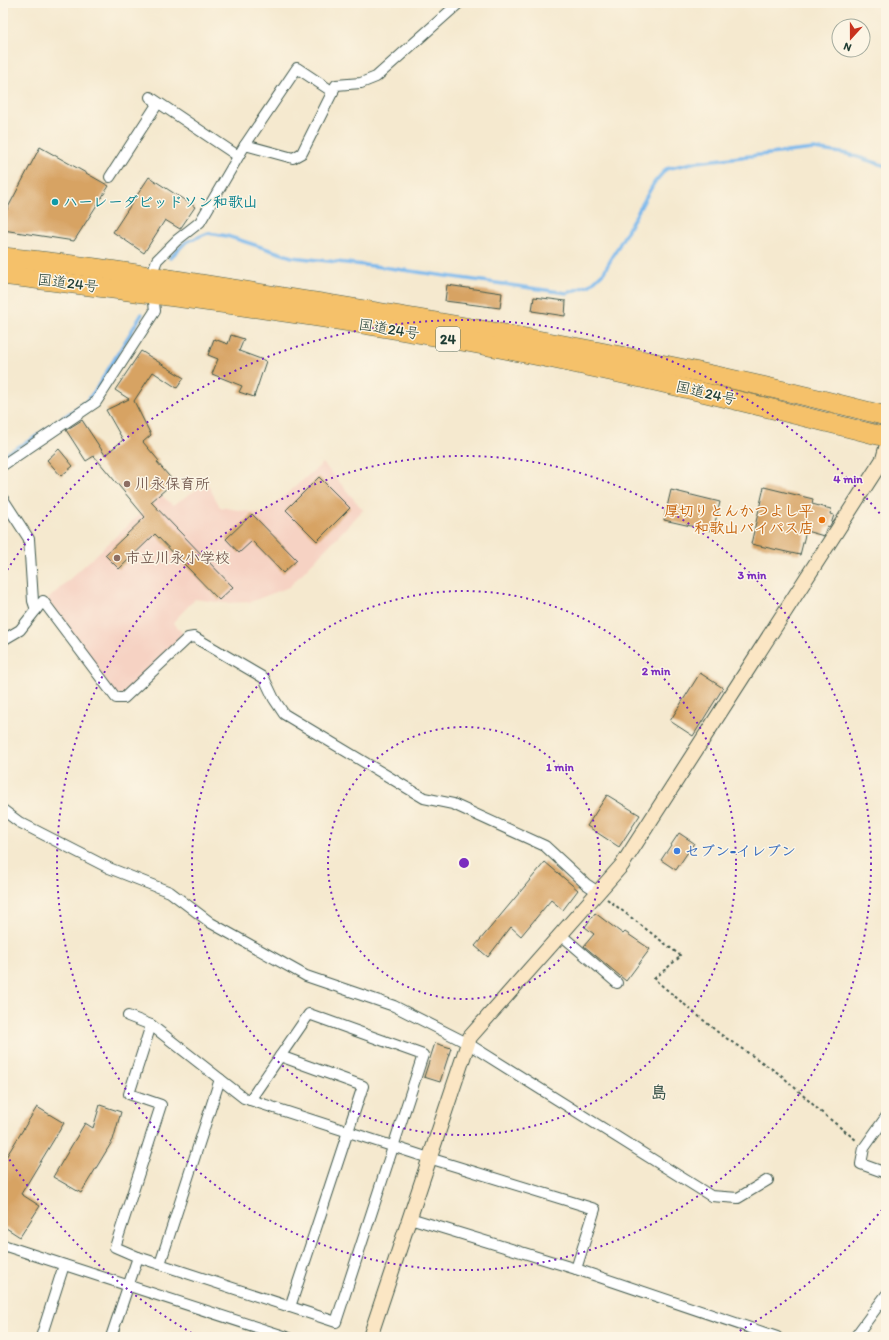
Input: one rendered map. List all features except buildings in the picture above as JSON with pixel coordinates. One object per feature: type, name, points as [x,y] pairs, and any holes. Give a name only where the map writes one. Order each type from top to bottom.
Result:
[{"type":"highway","name":"国道24号","points":[[3,257],[72,263],[152,285],[498,347],[614,371],[886,437]]},
{"type":"highway","name":"国道24号","points":[[3,275],[152,285],[477,328],[714,374],[886,416]]},
{"type":"street","points":[[245,145],[293,158],[302,153],[336,85],[361,83],[376,77],[459,3]]},
{"type":"street","points":[[3,465],[96,402],[155,311],[152,285],[157,260],[200,222],[238,156],[297,68],[333,92]]},
{"type":"street","points":[[110,177],[154,100],[238,156]]},
{"type":"street","points":[[370,1337],[468,1043],[479,1024],[622,865],[878,466],[886,448]]},
{"type":"street","points":[[3,499],[29,539],[33,601],[36,610]]},
{"type":"street","points":[[3,640],[20,630],[43,601],[116,698],[124,698],[178,646],[188,638],[194,637],[264,678],[274,699],[284,714],[424,798],[453,804],[545,846],[586,884],[598,892]]},
{"type":"street","points":[[3,810],[19,822],[109,868],[170,892],[211,924],[306,976],[394,1006],[468,1043],[711,1196],[738,1198],[768,1180]]},
{"type":"street","points":[[560,934],[617,983]]},
{"type":"street","points":[[150,1025],[130,1094],[161,1105],[115,1247],[138,1257],[336,1322],[423,1055],[309,1014],[250,1100]]},
{"type":"street","points":[[128,1016],[150,1025],[244,1098],[394,1147],[595,1208],[576,1269]]},
{"type":"street","points":[[280,1056],[363,1086],[290,1307]]},
{"type":"street","points":[[160,1264],[220,1079]]},
{"type":"street","points":[[886,1117],[864,1148],[862,1164],[886,1172]]},
{"type":"street","points":[[410,1218],[576,1269],[777,1337]]},
{"type":"street","points":[[3,1246],[285,1337]]},
{"type":"street","points":[[111,1337],[138,1257]]},
{"type":"street","points":[[41,1337],[64,1265]]},
{"type":"street","points":[[855,1337],[886,1295]]},
{"type":"path","points":[[598,892],[681,956],[654,979],[720,1034],[781,1076],[864,1148]]},
{"type":"shaded area","points":[[323,463],[363,510],[289,587],[250,602],[224,603],[195,599],[173,622],[184,635],[123,694],[116,694],[47,600],[161,495],[173,505],[207,483],[220,507],[263,514]]},
{"type":"waterway","points":[[170,258],[186,242],[208,233],[227,236],[292,257],[382,267],[567,293],[590,285],[604,272],[654,183],[666,169],[696,162],[814,149],[848,154],[886,166]]},
{"type":"waterway","points":[[3,458],[5,454],[31,440],[87,401],[97,388],[142,314]]},
{"type":"place","name":"ハーレーダビッドソン和歌山","points":[[55,202]]},
{"type":"place","name":"川永保育所","points":[[127,484]]},
{"type":"place","name":"厚切りとんかつよし平 和歌山バイパス店","points":[[822,520]]},
{"type":"place","name":"市立川永小学校","points":[[117,558]]},
{"type":"place","name":"セブン-イレブン","points":[[677,851]]},
{"type":"district","name":"島","points":[[659,1092]]}]
